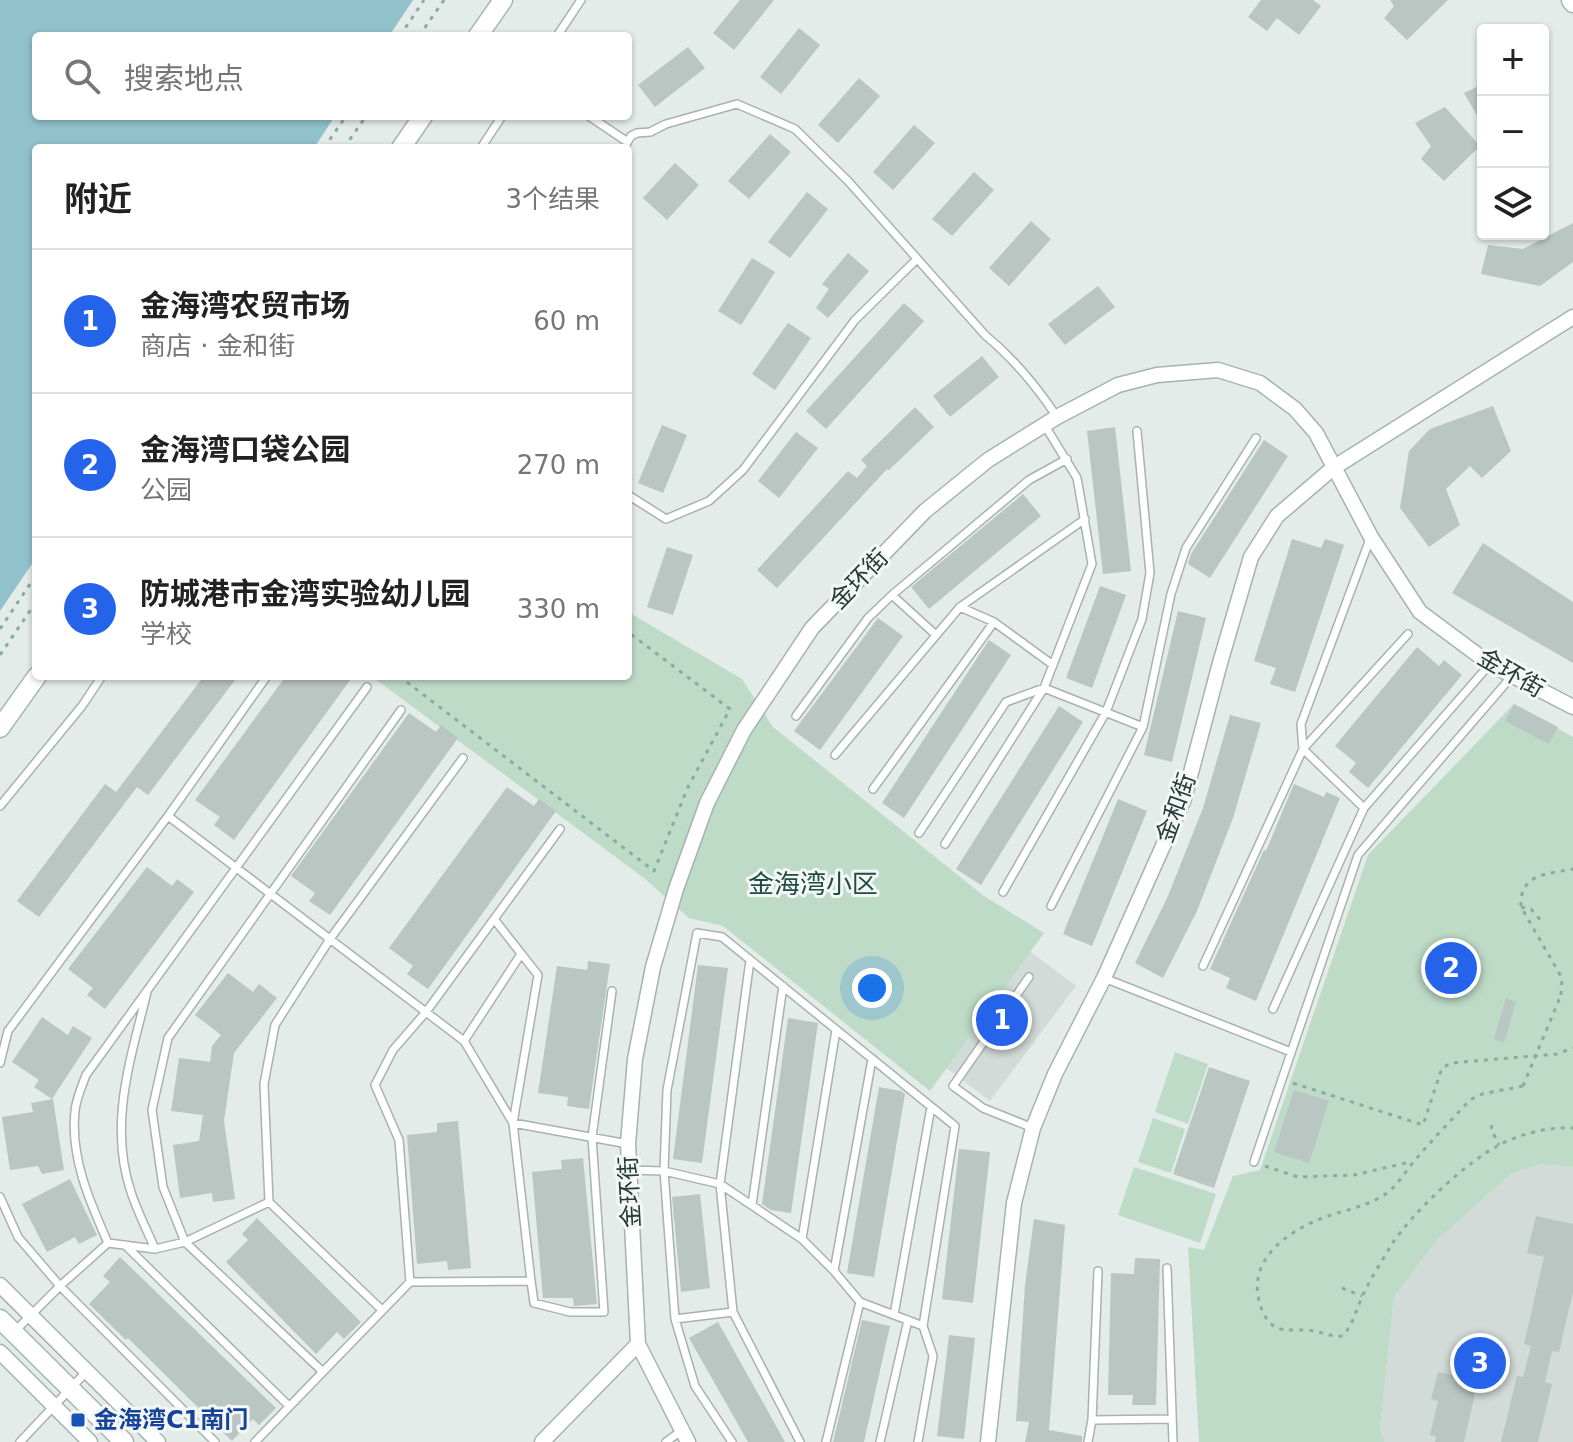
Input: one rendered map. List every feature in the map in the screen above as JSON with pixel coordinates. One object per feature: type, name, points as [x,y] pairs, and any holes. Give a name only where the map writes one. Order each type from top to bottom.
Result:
[{"type":"main road","points":[[481,32],[503,0]]},
{"type":"main road","points":[[404,144],[420,120]]},
{"type":"main road","points":[[0,728],[34,680]]},
{"type":"main road","points":[[0,1319],[124,1442]]},
{"type":"street","name":"金和街","points":[[988,1442],[1014,1203],[1033,1128],[1055,1074],[1104,978],[1184,799],[1251,557],[1277,516],[1333,468],[1573,317]]},
{"type":"street","name":"金环街","points":[[685,1436],[638,1344],[628,1144],[635,1059],[653,967],[676,889],[707,803],[744,730],[812,628],[925,511],[988,460],[1051,420],[1118,385],[1157,375],[1218,370],[1260,383],[1295,409],[1316,433],[1371,537],[1420,612],[1490,664],[1573,707]]},
{"type":"street","points":[[0,1285],[158,1442]]},
{"type":"street","points":[[542,1442],[638,1344]]},
{"type":"street","points":[[0,1352],[90,1442]]},
{"type":"lane","points":[[560,32],[581,0]]},
{"type":"lane","points":[[626,144],[637,133],[650,132],[666,124],[737,104],[795,129],[848,181],[985,335],[1043,395],[1077,478],[1092,564],[1044,688],[945,844]]},
{"type":"lane","points":[[484,144],[499,120]]},
{"type":"lane","points":[[594,120],[624,144]]},
{"type":"lane","points":[[632,498],[666,519],[709,501],[743,470],[855,320],[917,259]]},
{"type":"lane","points":[[1003,892],[1106,712],[1142,619],[1150,573],[1137,431]]},
{"type":"lane","points":[[1051,906],[1143,727],[1171,594],[1186,548],[1256,438]]},
{"type":"lane","points":[[796,716],[868,618],[892,595],[1029,480],[1067,459]]},
{"type":"lane","points":[[835,755],[960,607],[1085,519]]},
{"type":"lane","points":[[1364,808],[1303,749],[1301,724],[1371,537]]},
{"type":"lane","points":[[892,595],[936,635]]},
{"type":"lane","points":[[960,607],[994,622],[1053,665]]},
{"type":"lane","points":[[873,789],[994,622]]},
{"type":"lane","points":[[1203,966],[1303,749],[1408,634]]},
{"type":"lane","points":[[1273,1009],[1364,808],[1490,664]]},
{"type":"lane","points":[[1254,1162],[1358,855],[1512,676]]},
{"type":"lane","points":[[0,806],[82,706],[99,680]]},
{"type":"lane","points":[[0,1063],[8,1031],[168,816],[264,680]]},
{"type":"lane","points":[[108,1243],[83,1187],[77,1148],[75,1110],[86,1075],[367,687]]},
{"type":"lane","points":[[919,833],[1006,702],[1044,688],[1143,727]]},
{"type":"lane","points":[[322,1371],[185,1242],[163,1187],[152,1110],[168,1038],[401,710]]},
{"type":"lane","points":[[382,1310],[269,1202],[264,1084],[275,1025],[330,939],[463,758]]},
{"type":"lane","points":[[168,816],[464,1041],[513,1123],[628,1144]]},
{"type":"lane","points":[[410,1282],[399,1140],[375,1085],[393,1050],[426,1012],[560,829]]},
{"type":"lane","points":[[494,919],[538,975],[513,1123],[534,1303],[570,1312],[604,1312],[592,1137],[612,991]]},
{"type":"lane","points":[[732,1442],[695,1386],[675,1319],[664,1171],[667,1090],[697,933],[722,937],[955,1126],[923,1326],[933,1356],[918,1442]]},
{"type":"lane","points":[[464,1041],[521,954]]},
{"type":"lane","points":[[750,960],[720,1184],[733,1312],[800,1442]]},
{"type":"lane","points":[[1029,977],[953,1086],[983,1108],[1033,1128]]},
{"type":"lane","points":[[1104,978],[1291,1052]]},
{"type":"lane","points":[[752,1205],[783,986]]},
{"type":"lane","points":[[148,988],[122,1097],[121,1144],[130,1191],[155,1249]]},
{"type":"lane","points":[[802,1239],[836,1030]]},
{"type":"lane","points":[[834,1271],[872,1059]]},
{"type":"lane","points":[[894,1315],[931,1107]]},
{"type":"lane","points":[[629,1170],[664,1171],[720,1184],[802,1239],[860,1302],[923,1326]]},
{"type":"lane","points":[[0,1197],[18,1237],[60,1286],[215,1442]]},
{"type":"lane","points":[[14,1332],[108,1243],[155,1249],[185,1242],[269,1202]]},
{"type":"lane","points":[[125,1245],[289,1406]]},
{"type":"lane","points":[[1167,1268],[1173,1442]]},
{"type":"lane","points":[[1088,1442],[1092,1420],[1098,1271]]},
{"type":"lane","points":[[255,1442],[410,1282],[531,1281]]},
{"type":"lane","points":[[826,1442],[860,1302]]},
{"type":"lane","points":[[675,1319],[733,1312]]},
{"type":"lane","points":[[880,1442],[908,1320]]},
{"type":"lane","points":[[20,1442],[87,1371]]},
{"type":"lane","points":[[1092,1420],[1171,1419]]},
{"type":"lane","points":[[666,1442],[685,1436]]},
{"type":"path","points":[[403,32],[424,0]]},
{"type":"path","points":[[422,32],[444,0]]},
{"type":"path","points":[[327,144],[343,120]]},
{"type":"path","points":[[347,144],[363,120]]},
{"type":"path","points":[[0,629],[32,581]]},
{"type":"path","points":[[0,655],[32,608]]},
{"type":"path","points":[[404,680],[654,871],[688,787],[730,709],[632,635]]},
{"type":"path","points":[[1573,869],[1543,874],[1528,883],[1520,895],[1521,907],[1562,978],[1561,995],[1523,1086],[1482,1094],[1470,1100],[1385,1195],[1363,1206],[1315,1221],[1273,1249],[1262,1262],[1257,1276],[1257,1294],[1264,1314],[1272,1326],[1285,1331],[1314,1331],[1331,1337],[1343,1336],[1352,1326],[1362,1296],[1394,1241],[1439,1190],[1499,1145],[1523,1135],[1573,1128]]},
{"type":"path","points":[[1521,907],[1531,909],[1542,922]]},
{"type":"path","points":[[1282,1080],[1423,1125],[1442,1068],[1451,1063],[1557,1054],[1573,1048]]},
{"type":"path","points":[[1492,1125],[1499,1145]]},
{"type":"path","points":[[1254,1162],[1298,1177],[1354,1175],[1413,1162]]},
{"type":"path","points":[[1342,1288],[1362,1296]]},
{"type":"shaded area","points":[[1014,939],[1076,986],[990,1101],[928,1054]]},
{"type":"shaded area","points":[[1540,1164],[1573,1167],[1573,1442],[1385,1442],[1380,1428],[1394,1297],[1437,1240],[1511,1174]]},
{"type":"green space","points":[[632,614],[742,679],[773,727],[984,896],[1044,933],[930,1091],[723,926],[689,918],[644,878],[376,680],[632,680]]},
{"type":"green space","points":[[1514,704],[1573,737],[1573,1167],[1540,1164],[1511,1174],[1437,1240],[1394,1297],[1380,1428],[1385,1442],[1199,1442],[1188,1247],[1204,1250],[1233,1176],[1260,1170],[1368,855]]},
{"type":"green space","points":[[1175,1052],[1208,1064],[1188,1124],[1155,1112]]},
{"type":"green space","points":[[1153,1118],[1185,1129],[1171,1173],[1138,1162]]},
{"type":"green space","points":[[1134,1167],[1216,1194],[1200,1243],[1118,1215]]},
{"type":"water","points":[[0,0],[413,0],[392,32],[32,32],[32,120],[332,120],[317,144],[32,144],[32,564],[0,611]]},
{"type":"building","points":[[740,0],[774,0],[734,50],[713,33]]},
{"type":"building","points":[[1261,0],[1313,0],[1321,6],[1299,35],[1277,18],[1267,31],[1248,17]]},
{"type":"building","points":[[1390,0],[1448,0],[1407,40],[1384,18],[1394,6]]},
{"type":"building","points":[[799,28],[820,45],[781,94],[760,77]]},
{"type":"building","points":[[688,47],[705,68],[655,107],[638,85]]},
{"type":"building","points":[[859,78],[880,96],[838,143],[818,125]]},
{"type":"building","points":[[1477,87],[1477,116],[1464,93]]},
{"type":"building","points":[[1445,107],[1477,143],[1477,149],[1444,181],[1421,159],[1431,146],[1415,123]]},
{"type":"building","points":[[914,125],[935,143],[893,190],[873,172]]},
{"type":"building","points":[[770,134],[791,152],[749,199],[728,181]]},
{"type":"building","points":[[675,163],[699,185],[667,220],[643,198]]},
{"type":"building","points":[[974,172],[994,190],[952,236],[932,219]]},
{"type":"building","points":[[807,192],[828,209],[790,258],[768,242]]},
{"type":"building","points":[[1031,221],[1051,239],[1009,286],[989,268]]},
{"type":"building","points":[[1573,223],[1573,262],[1540,286],[1481,274],[1488,245],[1523,249],[1540,240],[1549,240],[1549,235]]},
{"type":"building","points":[[848,253],[869,271],[828,318],[816,308],[829,289],[822,284]]},
{"type":"building","points":[[752,258],[775,272],[741,325],[718,311]]},
{"type":"building","points":[[1098,286],[1115,307],[1065,345],[1048,324]]},
{"type":"building","points":[[904,303],[924,321],[826,429],[806,411]]},
{"type":"building","points":[[788,323],[811,338],[775,390],[752,374]]},
{"type":"building","points":[[982,356],[999,377],[950,417],[933,396]]},
{"type":"building","points":[[1493,406],[1511,451],[1482,478],[1470,466],[1446,489],[1460,525],[1429,547],[1400,508],[1409,451],[1430,429]]},
{"type":"building","points":[[915,407],[934,427],[887,469],[777,588],[757,570],[848,471],[857,478],[867,466],[861,460]]},
{"type":"building","points":[[662,425],[687,435],[663,493],[638,483]]},
{"type":"building","points":[[1115,427],[1131,571],[1103,574],[1087,431]]},
{"type":"building","points":[[796,432],[818,448],[779,498],[758,481]]},
{"type":"building","points":[[1264,440],[1288,456],[1210,578],[1188,564],[1191,554]]},
{"type":"building","points":[[1023,494],[1041,516],[929,609],[911,587]]},
{"type":"building","points":[[1292,539],[1321,548],[1325,539],[1344,545],[1295,692],[1270,684],[1276,668],[1254,661]]},
{"type":"building","points":[[1483,543],[1573,602],[1573,663],[1452,593]]},
{"type":"building","points":[[667,547],[693,555],[673,615],[647,607]]},
{"type":"building","points":[[1100,586],[1126,595],[1092,688],[1066,678]]},
{"type":"building","points":[[1178,611],[1206,618],[1172,762],[1144,755]]},
{"type":"building","points":[[878,618],[903,636],[820,750],[794,731]]},
{"type":"building","points":[[989,640],[1011,655],[904,818],[882,803]]},
{"type":"building","points":[[1417,647],[1439,666],[1444,660],[1462,675],[1368,788],[1349,772],[1356,763],[1335,746]]},
{"type":"building","points":[[201,680],[235,680],[148,795],[137,787],[39,917],[17,901],[105,784],[116,792]]},
{"type":"building","points":[[283,680],[350,680],[234,840],[214,825],[220,817],[195,800]]},
{"type":"building","points":[[1514,704],[1558,727],[1549,744],[1505,721]]},
{"type":"building","points":[[1059,706],[1083,722],[981,885],[956,869]]},
{"type":"building","points":[[409,713],[436,732],[441,725],[458,738],[330,915],[309,901],[315,893],[291,876]]},
{"type":"building","points":[[1230,715],[1261,723],[1233,818],[1197,911],[1163,978],[1135,963],[1168,896],[1203,808]]},
{"type":"building","points":[[1294,784],[1324,797],[1326,792],[1340,798],[1256,1001],[1226,988],[1230,978],[1210,969]]},
{"type":"building","points":[[507,787],[534,806],[539,799],[556,811],[428,989],[407,974],[413,966],[389,948]]},
{"type":"building","points":[[1118,799],[1147,811],[1092,946],[1063,934]]},
{"type":"building","points":[[147,867],[172,886],[177,879],[194,892],[105,1009],[87,995],[93,988],[68,969]]},
{"type":"building","points":[[588,961],[610,964],[589,1109],[567,1106],[568,1097],[538,1093],[557,966],[587,970]]},
{"type":"building","points":[[698,965],[728,968],[702,1163],[673,1159]]},
{"type":"building","points":[[228,973],[253,992],[259,984],[277,998],[234,1053],[224,1121],[235,1199],[213,1202],[212,1193],[180,1198],[173,1145],[199,1141],[203,1115],[171,1111],[179,1058],[210,1062],[212,1046],[221,1035],[195,1015]]},
{"type":"building","points":[[1506,998],[1516,1002],[1504,1043],[1494,1039]]},
{"type":"building","points":[[42,1017],[68,1035],[73,1026],[92,1038],[52,1099],[34,1087],[39,1080],[12,1062]]},
{"type":"building","points":[[788,1018],[818,1023],[791,1213],[771,1210],[762,1204]]},
{"type":"building","points":[[1209,1067],[1250,1081],[1214,1188],[1173,1174]]},
{"type":"building","points":[[879,1087],[905,1094],[874,1277],[847,1273]]},
{"type":"building","points":[[1294,1090],[1329,1101],[1309,1163],[1274,1152]]},
{"type":"building","points":[[53,1099],[64,1170],[42,1174],[38,1166],[10,1170],[2,1117],[33,1112],[31,1103]]},
{"type":"building","points":[[458,1121],[471,1268],[448,1270],[447,1261],[417,1264],[407,1135],[437,1132],[437,1123]]},
{"type":"building","points":[[959,1149],[990,1152],[973,1303],[942,1299]]},
{"type":"building","points":[[583,1158],[597,1304],[574,1306],[573,1298],[543,1298],[532,1172],[562,1169],[561,1160]]},
{"type":"building","points":[[70,1179],[97,1235],[79,1244],[75,1237],[47,1252],[22,1204]]},
{"type":"building","points":[[700,1194],[710,1288],[681,1292],[672,1197]]},
{"type":"building","points":[[1536,1216],[1573,1224],[1573,1292],[1559,1352],[1552,1351],[1545,1382],[1552,1384],[1538,1442],[1501,1442],[1517,1376],[1523,1377],[1531,1346],[1524,1344],[1544,1257],[1527,1253]]},
{"type":"building","points":[[257,1218],[361,1322],[344,1339],[337,1332],[316,1354],[226,1262],[248,1240],[242,1234]]},
{"type":"building","points":[[1034,1219],[1065,1225],[1049,1430],[1082,1436],[1082,1442],[1025,1442],[1029,1422],[1016,1421],[1025,1285]]},
{"type":"building","points":[[120,1257],[276,1408],[259,1425],[253,1419],[232,1441],[128,1338],[126,1340],[89,1304],[110,1282],[103,1276]]},
{"type":"building","points":[[1135,1258],[1160,1259],[1156,1405],[1132,1405],[1133,1395],[1108,1395],[1111,1273],[1134,1274]]},
{"type":"building","points":[[862,1320],[890,1326],[864,1442],[833,1442]]},
{"type":"building","points":[[718,1322],[785,1442],[748,1442],[689,1338]]},
{"type":"building","points":[[949,1335],[975,1338],[964,1439],[937,1436]]},
{"type":"building","points":[[1438,1372],[1478,1381],[1464,1442],[1435,1442],[1436,1436],[1430,1435],[1438,1401],[1431,1399]]},
{"type":"place","name":"金海湾口袋公园","points":[[1451,968]]},
{"type":"place","name":"金海湾农贸市场","points":[[1002,1020]]},
{"type":"place","name":"防城港市金湾实验幼儿园","points":[[1480,1363]]},
{"type":"place","name":"金海湾C1南门","points":[[78,1420]]},
{"type":"district","name":"金海湾小区","points":[[813,884]]}]
